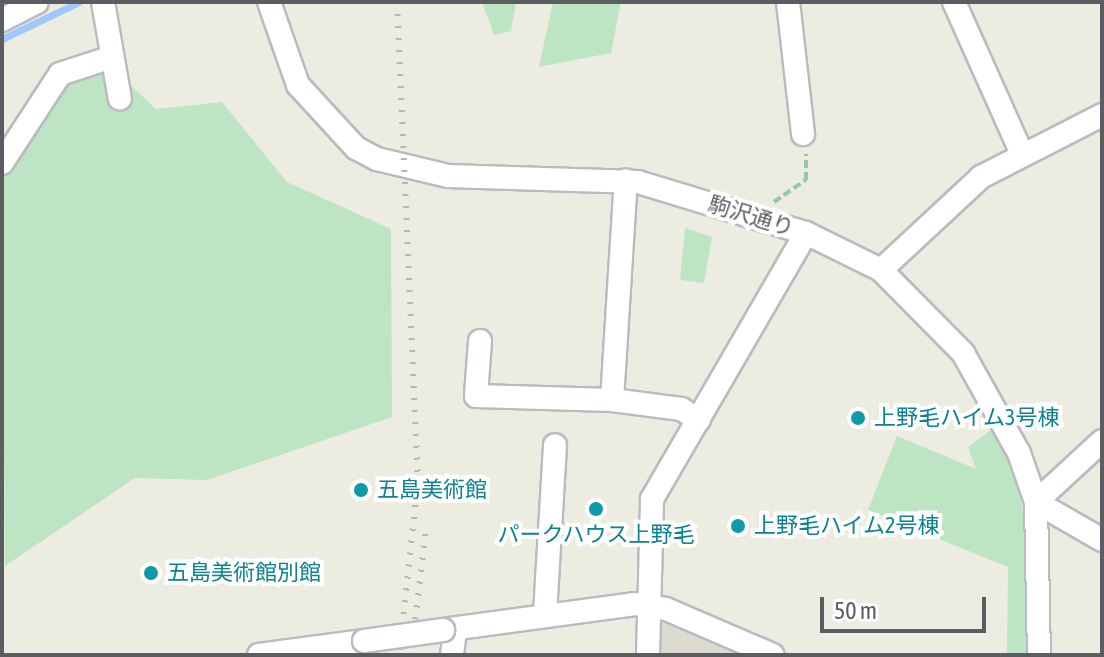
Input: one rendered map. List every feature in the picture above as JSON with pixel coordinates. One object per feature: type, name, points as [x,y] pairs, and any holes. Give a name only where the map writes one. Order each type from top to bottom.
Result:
[{"type":"street","points":[[2,20],[37,2]]},
{"type":"street","points":[[103,2],[120,99]]},
{"type":"street","name":"駒沢通り","points":[[269,2],[298,85],[356,148],[377,159],[448,176],[626,180],[797,230],[881,270],[942,326],[997,403],[1036,502],[1039,655]]},
{"type":"street","points":[[788,2],[803,134]]},
{"type":"street","points":[[954,2],[1022,154]]},
{"type":"street","points":[[2,163],[60,74],[112,57]]},
{"type":"street","points":[[881,270],[981,177],[1022,154],[1101,118]]},
{"type":"street","points":[[612,400],[626,180]]},
{"type":"street","points":[[648,655],[652,499],[699,420],[797,230]]},
{"type":"street","points":[[480,341],[476,396],[612,400],[681,409],[699,420]]},
{"type":"street","points":[[1102,441],[1036,502],[1102,540]]},
{"type":"street","points":[[545,614],[555,445]]},
{"type":"street","points":[[259,655],[545,614],[647,605],[773,655]]},
{"type":"street","points":[[449,629],[452,655]]},
{"type":"path","points":[[797,230],[774,198],[806,180],[803,134]]},
{"type":"shaded area","points":[[657,618],[741,655],[658,655]]},
{"type":"green space","points":[[482,2],[516,2],[511,31],[494,35]]},
{"type":"green space","points":[[553,2],[621,2],[611,53],[539,67]]},
{"type":"green space","points":[[110,66],[156,109],[222,102],[287,182],[391,229],[392,417],[207,480],[135,478],[5,566],[2,173],[70,82]]},
{"type":"green space","points":[[685,228],[712,237],[704,283],[680,280]]},
{"type":"green space","points":[[996,426],[1016,476],[1033,565],[1031,655],[1007,655],[1008,567],[868,510],[897,436],[976,469],[968,447]]},
{"type":"waterway","points":[[2,39],[79,2]]},
{"type":"railway","points":[[397,2],[418,481],[399,655]]},
{"type":"railway","points":[[411,655],[426,529]]},
{"type":"place","name":"上野毛ハイム3号棟","points":[[858,418]]},
{"type":"place","name":"五島美術館","points":[[361,490]]},
{"type":"place","name":"パークハウス上野毛","points":[[596,509]]},
{"type":"place","name":"上野毛ハイム2号棟","points":[[738,526]]},
{"type":"place","name":"五島美術館別館","points":[[151,573]]}]
